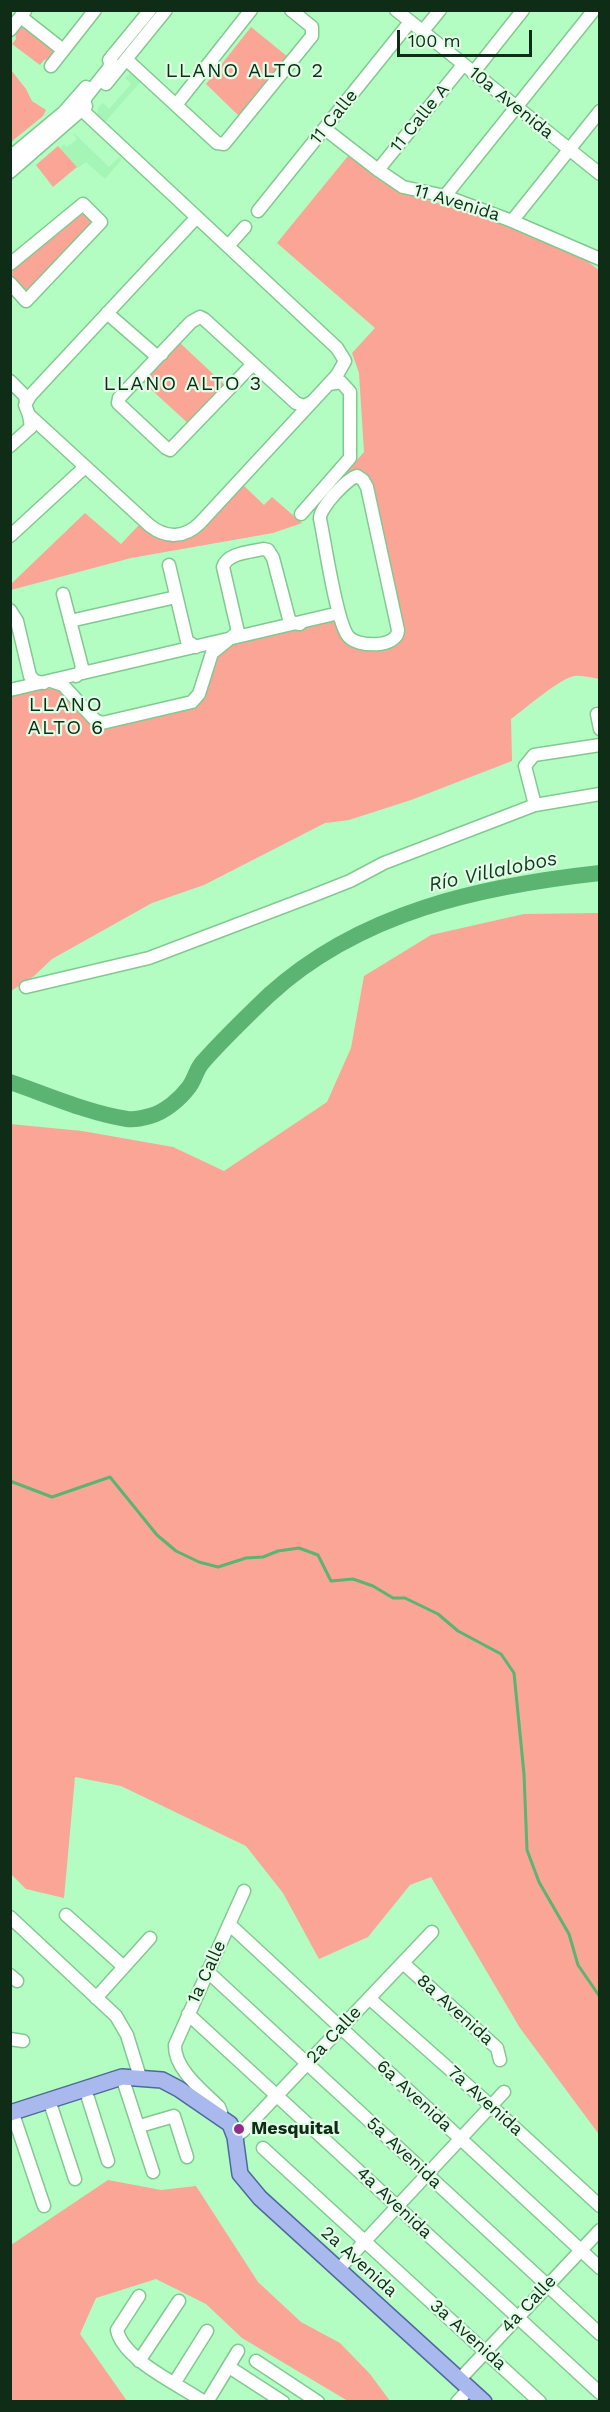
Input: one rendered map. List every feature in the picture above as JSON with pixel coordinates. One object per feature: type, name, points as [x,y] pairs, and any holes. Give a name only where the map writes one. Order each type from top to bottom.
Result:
[{"type":"main road","points":[[12,2118],[123,2081],[140,2077],[157,2078],[172,2084],[220,2116],[230,2124],[235,2137]]},
{"type":"main road","points":[[12,2118],[88,2098],[123,2081]]},
{"type":"main road","name":"2a Avenida","points":[[235,2137],[238,2171],[244,2182],[484,2402]]},
{"type":"street","points":[[51,66],[95,10]]},
{"type":"street","points":[[10,157],[64,112],[150,10]]},
{"type":"street","points":[[10,172],[82,110],[127,60],[166,10]]},
{"type":"street","points":[[176,105],[251,10]]},
{"type":"street","points":[[127,60],[217,143],[224,144],[312,36],[312,27],[291,10]]},
{"type":"street","name":"10a Avenida","points":[[396,10],[600,174]]},
{"type":"street","points":[[422,32],[440,10]]},
{"type":"street","name":"11 Calle A","points":[[378,170],[523,10]]},
{"type":"street","points":[[445,196],[594,10]]},
{"type":"street","points":[[10,30],[24,14],[63,50]]},
{"type":"street","name":"11 Calle","points":[[258,211],[410,22]]},
{"type":"street","points":[[82,110],[86,97],[109,68],[112,56]]},
{"type":"street","points":[[82,110],[333,344],[345,358],[350,392],[350,460],[301,514]]},
{"type":"street","points":[[512,221],[600,111]]},
{"type":"street","name":"11 Avenida","points":[[325,129],[403,187],[445,196],[512,221],[600,259]]},
{"type":"street","points":[[10,264],[83,204],[101,222],[26,301],[10,283]]},
{"type":"street","points":[[28,408],[107,313],[196,218]]},
{"type":"street","points":[[228,246],[245,227]]},
{"type":"street","points":[[107,313],[153,353],[162,354]]},
{"type":"street","points":[[253,364],[170,450],[118,402],[119,398],[191,322],[200,317],[253,364],[299,405],[307,405],[313,401]]},
{"type":"street","points":[[28,408],[86,467],[153,528],[169,535],[185,534],[200,523],[329,384],[344,367],[345,358]]},
{"type":"street","points":[[10,381],[25,396],[31,427],[10,446]]},
{"type":"street","points":[[329,384],[341,382],[350,392]]},
{"type":"street","points":[[10,536],[86,467]]},
{"type":"street","points":[[357,477],[363,480],[367,487],[398,636],[394,640],[375,645],[353,640],[348,636],[339,614],[320,515],[324,506],[351,478],[357,477]]},
{"type":"street","points":[[10,610],[17,621],[30,676],[35,681],[63,685],[95,720],[102,723],[189,704],[199,694],[212,653],[237,635],[239,630],[223,567],[231,557],[263,549],[268,550],[273,558],[289,619],[293,623],[300,624]]},
{"type":"street","points":[[169,565],[187,641],[196,648]]},
{"type":"street","points":[[63,594],[82,667],[76,676]]},
{"type":"street","points":[[70,621],[176,597]]},
{"type":"street","points":[[10,690],[339,614]]},
{"type":"street","points":[[597,714],[600,729]]},
{"type":"street","points":[[535,805],[525,766],[529,758],[534,755],[600,745]]},
{"type":"street","points":[[26,987],[149,958],[331,888],[384,863],[535,805],[600,794]]},
{"type":"street","name":"1a Calle","points":[[220,2116],[219,2107],[182,2068],[175,2055],[176,2040],[244,1891]]},
{"type":"street","points":[[66,1915],[124,1967]]},
{"type":"street","points":[[10,1917],[122,2024],[140,2077]]},
{"type":"street","name":"6a Avenida","points":[[229,1924],[600,2268]]},
{"type":"street","name":"2a Calle","points":[[235,2137],[308,2064],[432,1932]]},
{"type":"street","points":[[96,1998],[150,1938]]},
{"type":"street","name":"8a Avenida","points":[[403,1963],[497,2048],[500,2060]]},
{"type":"street","name":"5a Avenida","points":[[207,1971],[600,2334]]},
{"type":"street","name":"7a Avenida","points":[[369,1998],[600,2206]]},
{"type":"street","name":"4a Avenida","points":[[188,2014],[600,2393]]},
{"type":"street","points":[[123,2081],[140,2126],[153,2172]]},
{"type":"street","points":[[338,2270],[504,2092]]},
{"type":"street","points":[[88,2098],[108,2161]]},
{"type":"street","points":[[52,2109],[75,2179]]},
{"type":"street","points":[[140,2126],[174,2116],[187,2157]]},
{"type":"street","points":[[12,2118],[44,2206]]},
{"type":"street","name":"3a Avenida","points":[[263,2148],[540,2402]]},
{"type":"street","name":"4a Calle","points":[[457,2402],[485,2351],[600,2230]]},
{"type":"street","points":[[139,2296],[117,2330],[118,2337],[139,2361],[206,2402],[238,2351]]},
{"type":"street","points":[[139,2361],[179,2301]]},
{"type":"street","points":[[175,2382],[207,2331]]},
{"type":"street","points":[[256,2361],[318,2402]]},
{"type":"street","points":[[229,2367],[282,2402]]},
{"type":"shaded area","points":[[21,24],[55,51],[40,65],[12,44],[16,39],[15,31]]},
{"type":"shaded area","points":[[251,27],[288,57],[240,117],[206,84]]},
{"type":"shaded area","points":[[11,70],[32,101],[46,110],[43,116],[11,142]]},
{"type":"shaded area","points":[[130,73],[135,73],[143,79],[105,122],[97,115],[98,108],[103,103],[109,109],[131,84],[125,78]]},
{"type":"shaded area","points":[[74,133],[109,167],[119,157],[122,159],[105,179],[86,162],[78,168],[60,148],[64,144],[67,147],[77,139]]},
{"type":"shaded area","points":[[58,146],[77,167],[53,187],[36,165]]},
{"type":"shaded area","points":[[348,156],[396,190],[510,226],[583,258],[600,271],[599,679],[581,676],[569,678],[552,687],[511,719],[512,761],[411,800],[349,820],[325,823],[204,885],[152,903],[52,959],[34,976],[11,991],[11,695],[50,688],[58,690],[64,693],[92,722],[198,705],[213,659],[226,646],[336,620],[345,639],[396,642],[368,481],[350,473],[340,479],[364,452],[359,373],[352,353],[375,328],[277,243]]},
{"type":"shaded area","points":[[82,212],[91,219],[91,224],[30,289],[23,289],[12,276],[13,268]]},
{"type":"shaded area","points":[[179,342],[227,387],[191,426],[143,382]]},
{"type":"shaded area","points":[[242,484],[264,505],[272,497],[302,523],[273,533],[131,558],[11,590],[11,584],[85,513],[121,544],[140,524],[173,540]]},
{"type":"shaded area","points":[[599,913],[600,2133],[598,2133],[520,2028],[431,1877],[410,1885],[368,1937],[319,1959],[283,1893],[246,1846],[121,1786],[75,1777],[64,1898],[26,1889],[11,1874],[10,1124],[82,1131],[173,1147],[224,1171],[327,1102],[351,1048],[364,976],[431,935],[524,914]]},
{"type":"shaded area","points":[[108,2180],[161,2190],[196,2186],[258,2282],[301,2322],[340,2343],[370,2374],[390,2401],[348,2401],[242,2338],[206,2304],[156,2279],[96,2298],[80,2334],[127,2401],[11,2401],[11,2245]]},
{"type":"waterway","name":"Río Villalobos","points":[[10,1082],[112,1116],[133,1119],[156,1114],[181,1096],[191,1084],[202,1063],[269,995],[304,966],[342,943],[382,923],[467,895],[600,873]]},
{"type":"waterway","points":[[10,1481],[52,1497],[110,1477],[157,1535],[176,1551],[199,1562],[218,1567],[246,1558],[263,1557],[278,1551],[299,1548],[318,1555],[331,1581],[353,1579],[373,1586],[393,1598],[405,1598],[438,1614],[458,1631],[501,1654],[514,1673],[524,1774],[527,1850],[539,1882],[569,1934],[578,1965],[600,1997]]},
{"type":"place","name":"Mesquital","points":[[239,2129]]},
{"type":"district","name":"LLANO ALTO 2","points":[[245,71]]},
{"type":"district","name":"LLANO ALTO 3","points":[[183,384]]},
{"type":"district","name":"LLANO ALTO 6","points":[[66,716]]}]
